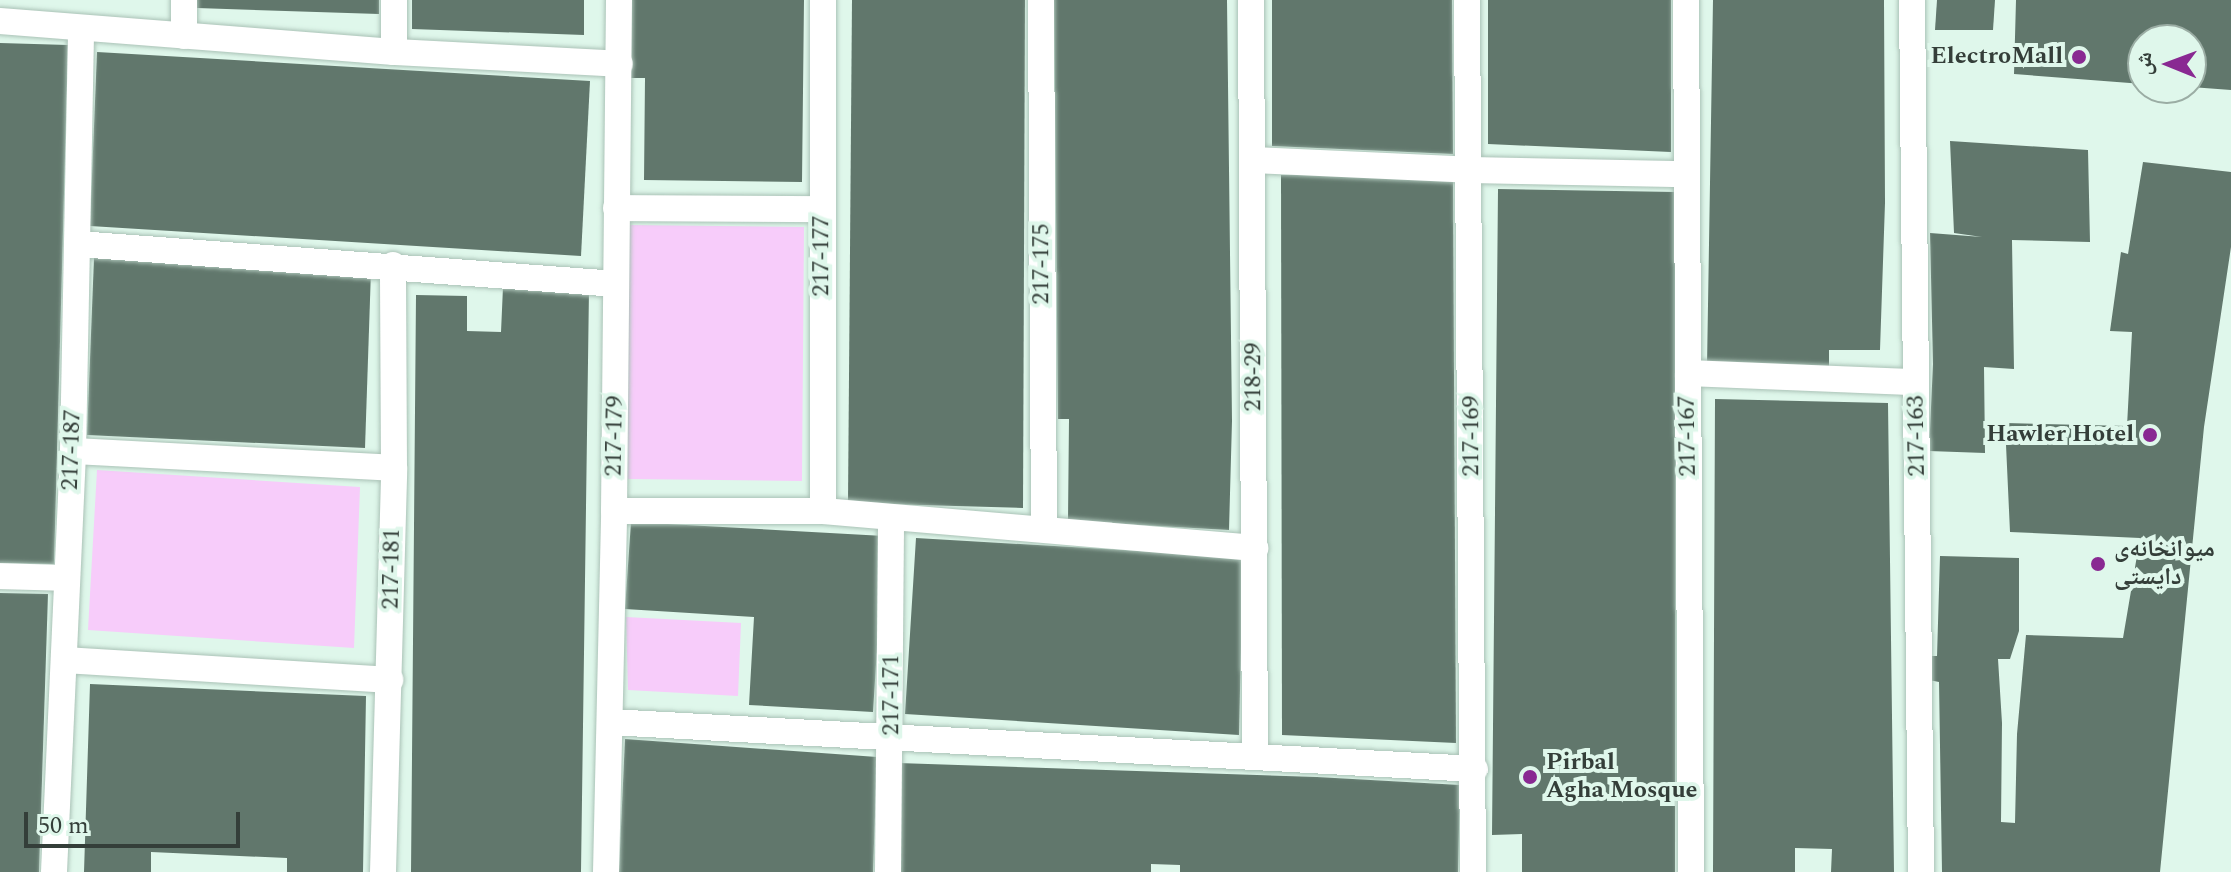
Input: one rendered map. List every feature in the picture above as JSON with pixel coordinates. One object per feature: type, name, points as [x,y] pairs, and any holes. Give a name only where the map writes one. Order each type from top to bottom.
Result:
[{"type":"street","points":[[184,0],[184,36]]},
{"type":"street","points":[[394,0],[394,52]]},
{"type":"street","name":"217-179","points":[[606,872],[614,511],[619,0]]},
{"type":"street","name":"217-177","points":[[823,0],[823,511]]},
{"type":"street","name":"217-175","points":[[1041,0],[1044,529]]},
{"type":"street","name":"218-29","points":[[1251,0],[1255,755]]},
{"type":"street","name":"217-169","points":[[1467,0],[1475,769],[1473,872]]},
{"type":"street","name":"217-167","points":[[1686,0],[1691,872]]},
{"type":"street","name":"217-163","points":[[1912,0],[1921,872]]},
{"type":"street","points":[[0,21],[394,52],[620,64]]},
{"type":"street","name":"217-187","points":[[54,872],[73,451],[81,28]]},
{"type":"street","points":[[1253,160],[1470,170],[1686,174]]},
{"type":"street","points":[[616,208],[822,209]]},
{"type":"street","points":[[78,244],[393,265],[616,284]]},
{"type":"street","name":"217-181","points":[[383,872],[394,468],[393,265]]},
{"type":"street","points":[[1688,373],[1916,382]]},
{"type":"street","points":[[73,451],[394,468]]},
{"type":"street","points":[[614,511],[823,511],[1255,548]]},
{"type":"street","name":"217-171","points":[[888,872],[892,739],[891,518]]},
{"type":"street","points":[[0,576],[67,578]]},
{"type":"street","points":[[65,660],[390,680]]},
{"type":"street","points":[[610,722],[1475,769]]},
{"type":"shaded area","points":[[629,225],[804,227],[802,481],[627,479]]},
{"type":"shaded area","points":[[97,470],[360,487],[354,648],[88,630]]},
{"type":"shaded area","points":[[626,617],[741,623],[738,696],[628,690]]},
{"type":"building","points":[[197,0],[379,0],[379,14],[197,8]]},
{"type":"building","points":[[412,0],[584,0],[584,35],[412,29]]},
{"type":"building","points":[[630,0],[804,0],[802,182],[644,180],[645,78],[629,78]]},
{"type":"building","points":[[852,0],[1025,0],[1023,508],[848,503]]},
{"type":"building","points":[[1054,0],[1227,0],[1232,421],[1229,530],[1068,521],[1069,419],[1058,419]]},
{"type":"building","points":[[1272,0],[1452,0],[1453,154],[1272,146]]},
{"type":"building","points":[[1488,0],[1671,0],[1671,152],[1488,144]]},
{"type":"building","points":[[1713,0],[1884,0],[1885,203],[1880,350],[1829,350],[1829,369],[1707,366]]},
{"type":"building","points":[[1937,0],[1995,0],[1993,30],[1935,30]]},
{"type":"building","name":"ElectroMall","points":[[2016,0],[2231,0],[2231,90],[2207,88],[2207,24],[2127,24],[2127,83],[2014,74]]},
{"type":"building","points":[[0,43],[68,45],[54,564],[0,563]]},
{"type":"building","points":[[97,52],[590,81],[581,256],[90,226]]},
{"type":"building","points":[[1950,141],[2088,150],[2090,242],[2012,240],[2014,369],[1984,367],[1985,453],[1929,451],[1933,364],[1930,233],[1982,237],[1954,233]]},
{"type":"building","points":[[2143,162],[2231,172],[2231,247],[2204,427],[2160,872],[1942,872],[1939,682],[1929,680],[1930,656],[1937,656],[1940,556],[2019,558],[2019,631],[2010,659],[1998,659],[2002,723],[2001,822],[2015,823],[2017,734],[2026,635],[2123,638],[2140,538],[2010,532],[2005,423],[2127,426],[2132,332],[2110,331],[2121,252],[2128,254]]},
{"type":"building","points":[[1281,175],[1453,180],[1456,743],[1282,735]]},
{"type":"building","points":[[1498,189],[1676,192],[1675,872],[1522,872],[1522,834],[1492,835]]},
{"type":"building","points":[[94,258],[371,270],[365,448],[87,435]]},
{"type":"building","points":[[503,287],[589,289],[581,872],[411,872],[416,295],[467,296],[467,331],[501,332]]},
{"type":"building","points":[[1715,399],[1888,403],[1894,872],[1831,872],[1832,849],[1795,848],[1795,872],[1713,872]]},
{"type":"building","points":[[631,522],[884,536],[873,712],[749,705],[754,617],[625,609]]},
{"type":"building","points":[[916,538],[1243,557],[1239,735],[905,714]]},
{"type":"building","points":[[0,593],[48,594],[39,872],[0,872]]},
{"type":"building","points":[[90,684],[366,696],[363,872],[287,872],[287,858],[151,852],[151,872],[84,872]]},
{"type":"building","points":[[625,739],[877,757],[873,872],[619,872]]},
{"type":"building","points":[[898,763],[1317,777],[1460,785],[1458,872],[1180,872],[1180,865],[1151,864],[1151,872],[896,872]]},
{"type":"place","name":"ElectroMall","points":[[2079,57]]},
{"type":"place","name":"Hawler Hotel","points":[[2150,435]]},
{"type":"place","name":"میوانخانەی دایستی","points":[[2098,564]]},
{"type":"place","name":"Pirbal Agha Mosque","points":[[1530,777]]}]
